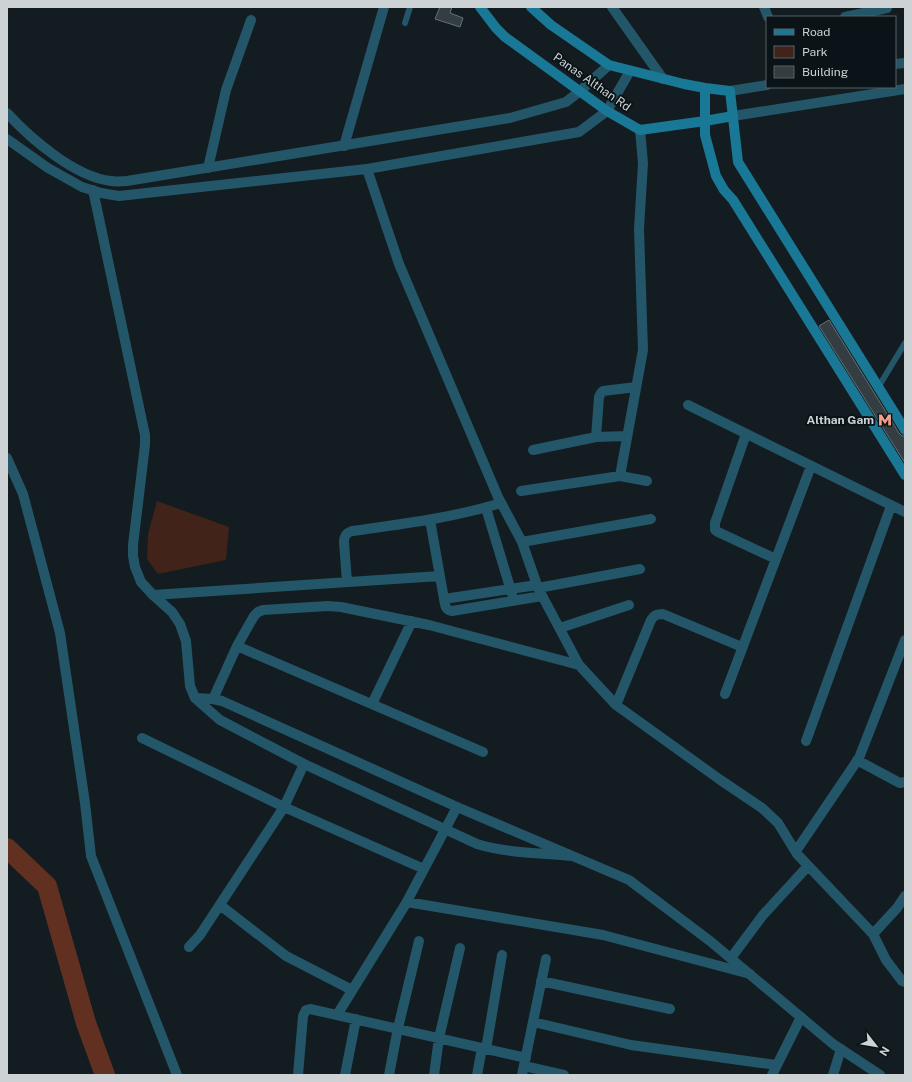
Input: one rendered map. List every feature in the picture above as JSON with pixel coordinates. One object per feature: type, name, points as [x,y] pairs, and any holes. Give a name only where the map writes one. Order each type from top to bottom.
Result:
[{"type":"main road","name":"Panas Althan Rd","points":[[480,7],[505,37],[607,111],[640,130]]},
{"type":"main road","name":"Panas Althan Rd","points":[[531,7],[551,25],[609,65],[684,84],[730,91]]},
{"type":"main road","points":[[705,88],[705,135],[716,176],[724,190],[733,200],[905,475]]},
{"type":"main road","points":[[730,91],[738,162],[879,386],[905,430]]},
{"type":"main road","points":[[640,130],[733,116]]},
{"type":"street","points":[[344,146],[384,7]]},
{"type":"street","points":[[612,7],[663,79]]},
{"type":"street","points":[[850,16],[887,8]]},
{"type":"street","points":[[208,168],[226,90],[251,20]]},
{"type":"street","points":[[7,113],[19,126],[41,145],[66,163],[94,177],[111,181],[127,181],[510,118],[566,102],[609,65]]},
{"type":"street","points":[[7,139],[48,168],[82,187],[101,193],[119,196],[367,169],[579,132],[607,111],[630,70]]},
{"type":"street","points":[[730,91],[766,85]]},
{"type":"street","points":[[733,116],[905,89]]},
{"type":"street","points":[[620,476],[643,350],[639,228],[643,163],[640,130]]},
{"type":"street","points":[[367,169],[399,264],[501,504],[522,542],[539,590],[579,665],[616,705],[762,808],[778,822],[796,851],[808,866],[873,934],[886,960],[902,981],[905,982]]},
{"type":"street","points":[[93,190],[144,426],[145,445],[132,546],[135,567],[141,582],[172,612],[180,624],[186,641],[190,686],[194,698],[220,720],[304,764],[476,844],[501,850],[571,856]]},
{"type":"street","points":[[596,437],[601,393],[603,391],[636,387]]},
{"type":"street","points":[[688,405],[905,512]]},
{"type":"street","points":[[746,434],[715,523],[715,530],[776,559]]},
{"type":"street","points":[[533,450],[596,437],[627,436]]},
{"type":"street","points":[[7,458],[23,494],[60,633],[85,803],[91,856],[177,1075]]},
{"type":"street","points":[[725,694],[811,466]]},
{"type":"street","points":[[521,491],[620,476],[647,481]]},
{"type":"street","points":[[347,582],[344,537],[347,533],[352,531],[430,520],[501,504]]},
{"type":"street","points":[[806,741],[891,506]]},
{"type":"street","points":[[486,508],[514,600]]},
{"type":"street","points":[[522,542],[651,519]]},
{"type":"street","points":[[430,520],[445,608],[452,611],[514,600],[539,590],[640,569]]},
{"type":"street","points":[[153,595],[440,576]]},
{"type":"street","points":[[444,599],[511,589],[539,590]]},
{"type":"street","points":[[560,628],[629,605]]},
{"type":"street","points":[[213,699],[237,646],[254,616],[263,610],[328,606],[341,607],[436,626],[579,665]]},
{"type":"street","points":[[616,705],[651,620],[658,614],[662,614],[742,647]]},
{"type":"street","points":[[372,704],[412,621]]},
{"type":"street","points":[[796,851],[858,760],[905,640]]},
{"type":"street","points":[[237,646],[483,752]]},
{"type":"street","points":[[194,698],[222,701],[457,807],[629,880],[710,941],[840,1049],[880,1075]]},
{"type":"street","points":[[142,738],[284,807],[424,869]]},
{"type":"street","points":[[858,760],[900,783],[905,782]]},
{"type":"street","points":[[189,947],[200,935],[284,807],[304,764]]},
{"type":"street","points":[[337,1015],[407,902],[457,807]]},
{"type":"street","points":[[731,958],[763,915],[808,866]]},
{"type":"street","points":[[873,934],[897,908],[905,896]]},
{"type":"street","points":[[407,902],[604,935],[750,974]]},
{"type":"street","points":[[220,904],[286,956],[352,990]]},
{"type":"street","points":[[389,1075],[398,1028],[419,941]]},
{"type":"street","points":[[434,1075],[439,1038],[460,948]]},
{"type":"street","points":[[477,1075],[484,1048],[502,955]]},
{"type":"street","points":[[524,1066],[546,959]]},
{"type":"street","points":[[541,981],[670,1009]]},
{"type":"street","points":[[298,1075],[303,1016],[306,1010],[310,1009],[484,1048],[524,1066],[564,1075]]},
{"type":"street","points":[[772,1075],[801,1017]]},
{"type":"street","points":[[345,1075],[356,1019]]},
{"type":"street","points":[[533,1022],[631,1045],[776,1065]]},
{"type":"street","points":[[833,1075],[840,1049]]},
{"type":"lane","points":[[405,23],[410,7]]},
{"type":"lane","points":[[879,386],[905,343]]},
{"type":"green space","points":[[157,501],[229,527],[226,560],[158,574],[147,559],[148,534]]},
{"type":"building","points":[[440,7],[452,7],[450,13],[463,18],[460,27],[435,19]]},
{"type":"building","points":[[829,320],[899,433],[902,436],[905,436],[905,463],[819,326]]},
{"type":"waterway","points":[[7,848],[47,886],[86,1023],[105,1075]]},
{"type":"place","name":"Althan Gam","points":[[885,420]]}]
